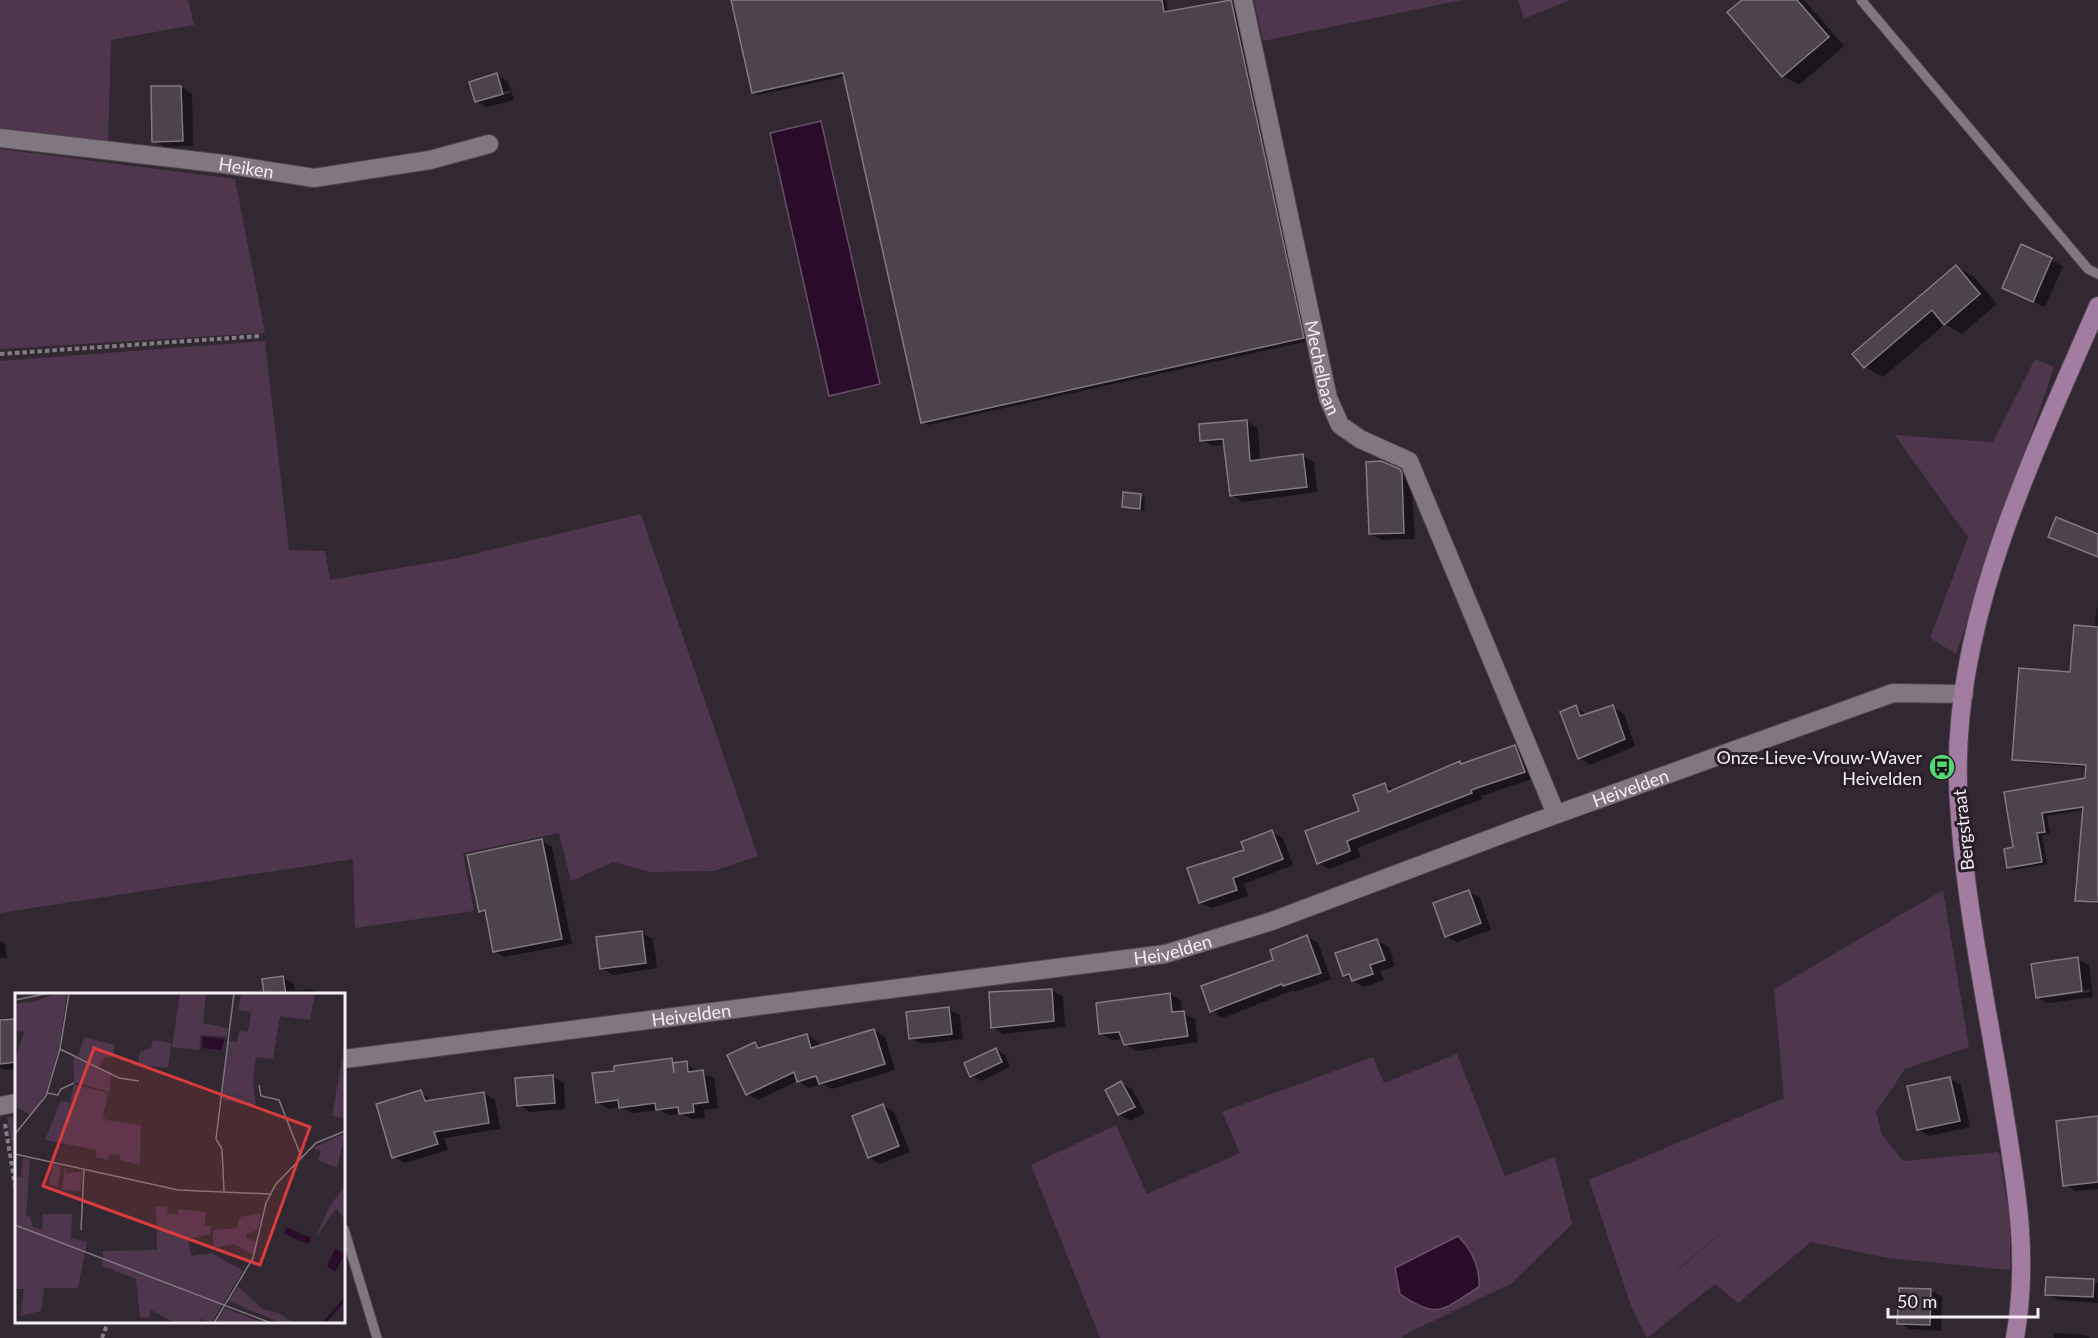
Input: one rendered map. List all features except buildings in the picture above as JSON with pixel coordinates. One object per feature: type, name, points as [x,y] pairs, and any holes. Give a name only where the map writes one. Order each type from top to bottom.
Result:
[{"type":"street","name":"Mechelbaan","points":[[1243,0],[1328,398],[1340,426],[1359,439],[1409,461],[1556,814]]},
{"type":"street","name":"Heiken","points":[[0,138],[224,164],[314,178],[430,160],[489,144]]},
{"type":"street","name":"Bergstraat","points":[[2015,1338],[2022,1301],[2021,1216],[1969,888],[1958,784],[1959,735],[1969,653],[1982,596],[2054,406],[2098,306]]},
{"type":"street","name":"Heivelden","points":[[345,1059],[1165,954],[1272,921],[1556,814],[1893,693],[1964,694]]},
{"type":"lane","points":[[1861,0],[2088,269],[2098,274]]},
{"type":"lane","points":[[345,1232],[377,1338]]},
{"type":"path","points":[[0,354],[260,336]]},
{"type":"path","points":[[6,1105],[15,1182]]},
{"type":"path","points":[[102,1338],[108,1323]]},
{"type":"shaded area","points":[[0,0],[188,0],[194,25],[111,40],[108,145],[0,130]]},
{"type":"shaded area","points":[[1254,0],[1462,0],[1263,41]]},
{"type":"shaded area","points":[[1518,0],[1570,0],[1524,19]]},
{"type":"shaded area","points":[[821,121],[880,384],[829,396],[770,133]]},
{"type":"shaded area","points":[[0,149],[235,179],[265,333],[0,349]]},
{"type":"shaded area","points":[[265,341],[289,550],[325,551],[330,580],[457,558],[641,514],[758,856],[714,871],[650,872],[613,862],[571,881],[559,833],[463,853],[474,911],[355,928],[353,859],[0,913],[0,361]]},
{"type":"shaded area","points":[[2035,359],[2054,367],[1956,654],[1930,638],[1968,537],[1895,435],[1993,442]]},
{"type":"shaded area","points":[[1943,890],[1969,1047],[1905,1069],[1876,1112],[1882,1135],[1903,1161],[1999,1152],[2010,1220],[2010,1270],[1887,1258],[1811,1242],[1738,1303],[1715,1284],[1647,1338],[1632,1309],[1589,1180],[1784,1098],[1774,989]],"holes":[[[1774,1188],[1677,1271],[1677,1270]]]},
{"type":"shaded area","points":[[1457,1054],[1505,1176],[1555,1157],[1572,1224],[1512,1283],[1402,1336],[1403,1338],[1100,1338],[1031,1165],[1116,1125],[1147,1194],[1240,1153],[1222,1112],[1373,1057],[1384,1083]]},
{"type":"shaded area","points":[[15,1116],[15,1165],[7,1117]]},
{"type":"shaded area","points":[[1458,1236],[1474,1260],[1479,1287],[1441,1309],[1424,1307],[1400,1294],[1395,1268]]},
{"type":"place","name":"Onze-Lieve-Vrouw-Waver Heivelden","points":[[1942,767]]}]
